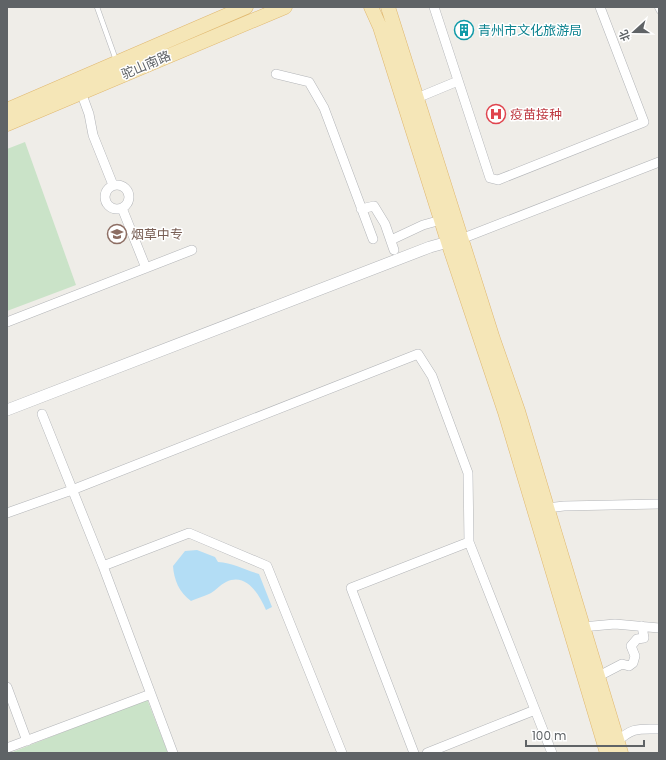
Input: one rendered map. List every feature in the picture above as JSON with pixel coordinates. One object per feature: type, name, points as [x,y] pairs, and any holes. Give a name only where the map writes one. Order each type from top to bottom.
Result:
[{"type":"main road","name":"驼山南路","points":[[7,124],[81,92],[120,69],[246,7]]},
{"type":"main road","name":"驼山南路","points":[[7,110],[285,7]]},
{"type":"main road","points":[[371,7],[380,27],[441,220],[454,241],[518,411],[619,748]]},
{"type":"main road","points":[[388,7],[417,98],[454,241],[504,412],[607,753]]},
{"type":"street","points":[[434,7],[490,178],[498,180],[644,122],[600,7]]},
{"type":"street","points":[[276,74],[309,82],[324,108],[373,239]]},
{"type":"street","points":[[417,98],[458,81]]},
{"type":"street","points":[[81,92],[89,114],[93,135],[112,186]]},
{"type":"street","points":[[7,410],[423,250],[454,241],[659,162]]},
{"type":"street","points":[[121,185],[129,193],[129,202],[122,208],[112,208],[106,202],[105,195],[112,186],[121,185]]},
{"type":"street","points":[[361,209],[374,206],[385,224],[394,250]]},
{"type":"street","points":[[122,208],[146,268]]},
{"type":"street","points":[[391,240],[423,225],[441,220]]},
{"type":"street","points":[[7,322],[192,250]]},
{"type":"street","points":[[7,513],[72,490],[418,354],[432,376],[468,473],[469,542],[552,753]]},
{"type":"street","points":[[42,414],[173,753]]},
{"type":"street","points":[[547,508],[564,506],[659,504]]},
{"type":"street","points":[[102,566],[189,533],[267,566],[342,753]]},
{"type":"street","points":[[414,753],[351,588],[469,542]]},
{"type":"street","points":[[582,627],[615,624],[659,628]]},
{"type":"street","points":[[597,677],[622,664],[628,666],[633,663],[635,656],[631,646],[637,639],[644,638],[642,626]]},
{"type":"street","points":[[7,687],[27,741]]},
{"type":"street","points":[[7,748],[151,694]]},
{"type":"street","points":[[428,753],[535,710]]},
{"type":"street","points":[[619,748],[625,734],[637,728],[659,729]]},
{"type":"lane","points":[[97,7],[120,69]]},
{"type":"lane","points":[[657,7],[659,11]]},
{"type":"green space","points":[[25,142],[76,285],[7,311],[7,149]]},
{"type":"green space","points":[[147,699],[168,753],[10,753]]},
{"type":"water","points":[[197,550],[215,557],[218,562],[234,565],[259,574],[272,607],[266,610],[256,592],[240,580],[226,582],[211,593],[191,601],[183,594],[178,585],[173,566],[185,551]]},
{"type":"place","name":"青州市文化旅游局","points":[[464,30]]},
{"type":"place","name":"疫苗接种","points":[[496,114]]},
{"type":"place","name":"烟草中专","points":[[117,234]]}]
